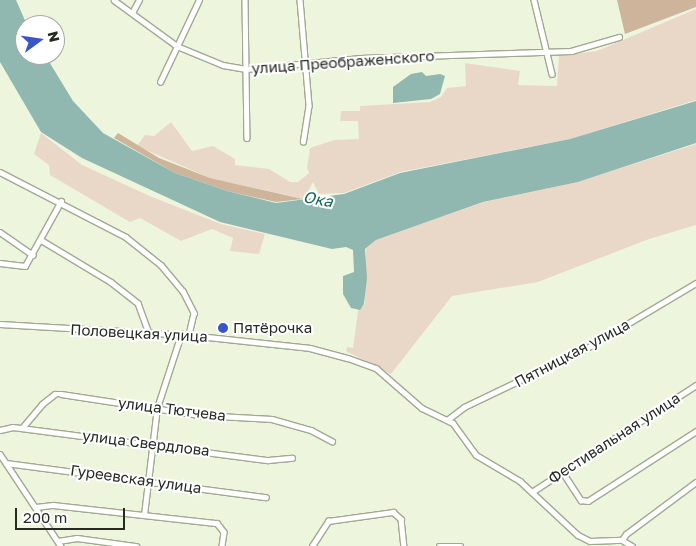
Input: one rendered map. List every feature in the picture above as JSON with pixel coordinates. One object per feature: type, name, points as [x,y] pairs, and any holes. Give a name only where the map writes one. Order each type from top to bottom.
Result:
[{"type":"street","name":"улица Преображенского","points":[[114,0],[177,46],[223,65],[246,70],[303,62],[571,51],[619,37]]},
{"type":"street","points":[[132,13],[139,0]]},
{"type":"street","points":[[160,82],[199,0]]},
{"type":"street","points":[[245,0],[247,138]]},
{"type":"street","points":[[300,0],[303,62],[309,106],[303,142]]},
{"type":"street","points":[[534,0],[545,52],[552,74]]},
{"type":"street","points":[[0,172],[61,201],[126,236],[161,265],[183,291],[194,313],[189,335]]},
{"type":"street","points":[[0,263],[25,266],[61,201]]},
{"type":"street","points":[[0,232],[32,255]]},
{"type":"street","points":[[41,240],[112,282],[138,303],[149,334]]},
{"type":"street","name":"Пятницкая улица","points":[[448,420],[464,407],[587,348],[696,283]]},
{"type":"street","name":"Половецкая улица","points":[[0,324],[149,334],[181,334],[310,348],[376,368],[391,379],[422,408],[448,420]]},
{"type":"street","points":[[144,515],[151,443],[157,408],[181,334]]},
{"type":"street","name":"Фестивальная улица","points":[[532,492],[696,385]]},
{"type":"street","name":"улица Тютчева","points":[[22,428],[42,404],[55,394],[200,415],[272,419],[311,430],[332,441]]},
{"type":"street","points":[[448,420],[458,428],[476,455],[532,492],[589,543],[622,540],[632,546]]},
{"type":"street","name":"улица Свердлова","points":[[0,430],[22,428],[151,443],[268,460],[292,458]]},
{"type":"street","points":[[562,471],[581,500],[588,501],[696,431]]},
{"type":"street","points":[[0,454],[60,544],[77,538],[136,546]]},
{"type":"street","name":"Гуреевская улица","points":[[6,462],[148,479],[266,497]]},
{"type":"street","points":[[622,540],[626,534],[696,482]]},
{"type":"street","points":[[36,507],[53,505],[222,526],[222,546]]},
{"type":"street","points":[[312,546],[328,521],[393,512],[401,519],[404,546]]},
{"type":"street","points":[[439,546],[461,546]]},
{"type":"shaded area","points":[[617,0],[696,0],[696,7],[625,34]]},
{"type":"shaded area","points":[[696,9],[696,100],[570,139],[400,172],[344,193],[319,194],[313,182],[304,199],[210,178],[137,146],[145,135],[154,136],[171,122],[192,151],[213,146],[235,159],[235,165],[269,169],[290,182],[298,182],[309,173],[307,167],[310,148],[334,140],[359,139],[358,121],[340,121],[341,111],[360,111],[360,106],[430,102],[441,97],[447,88],[466,86],[465,63],[520,71],[518,85],[557,86],[559,56],[597,51]]},
{"type":"shaded area","points":[[41,133],[82,165],[152,197],[221,224],[265,234],[259,254],[230,251],[233,238],[212,229],[181,241],[140,218],[130,222],[50,175],[49,165],[34,154]]},
{"type":"shaded area","points":[[118,133],[159,158],[210,178],[303,199],[276,202],[227,191],[175,173],[114,138]]},
{"type":"shaded area","points":[[696,144],[696,225],[649,239],[538,282],[452,296],[391,374],[346,351],[347,347],[353,348],[358,311],[365,304],[366,249],[376,240],[484,202],[578,182]]},
{"type":"water","name":"Ока","points":[[0,0],[16,0],[23,15],[15,15],[15,65],[51,65],[73,101],[103,133],[175,173],[227,191],[276,203],[344,194],[400,173],[570,139],[696,101],[696,143],[578,182],[483,202],[376,240],[365,249],[367,278],[364,304],[360,310],[351,308],[343,294],[343,276],[354,272],[353,250],[346,247],[332,249],[220,222],[82,158],[41,132],[0,62]]},
{"type":"water","points":[[422,72],[426,76],[440,74],[445,76],[440,94],[431,99],[393,103],[393,87],[411,74]]},
{"type":"place","name":"Пятёрочка","points":[[223,328]]}]
